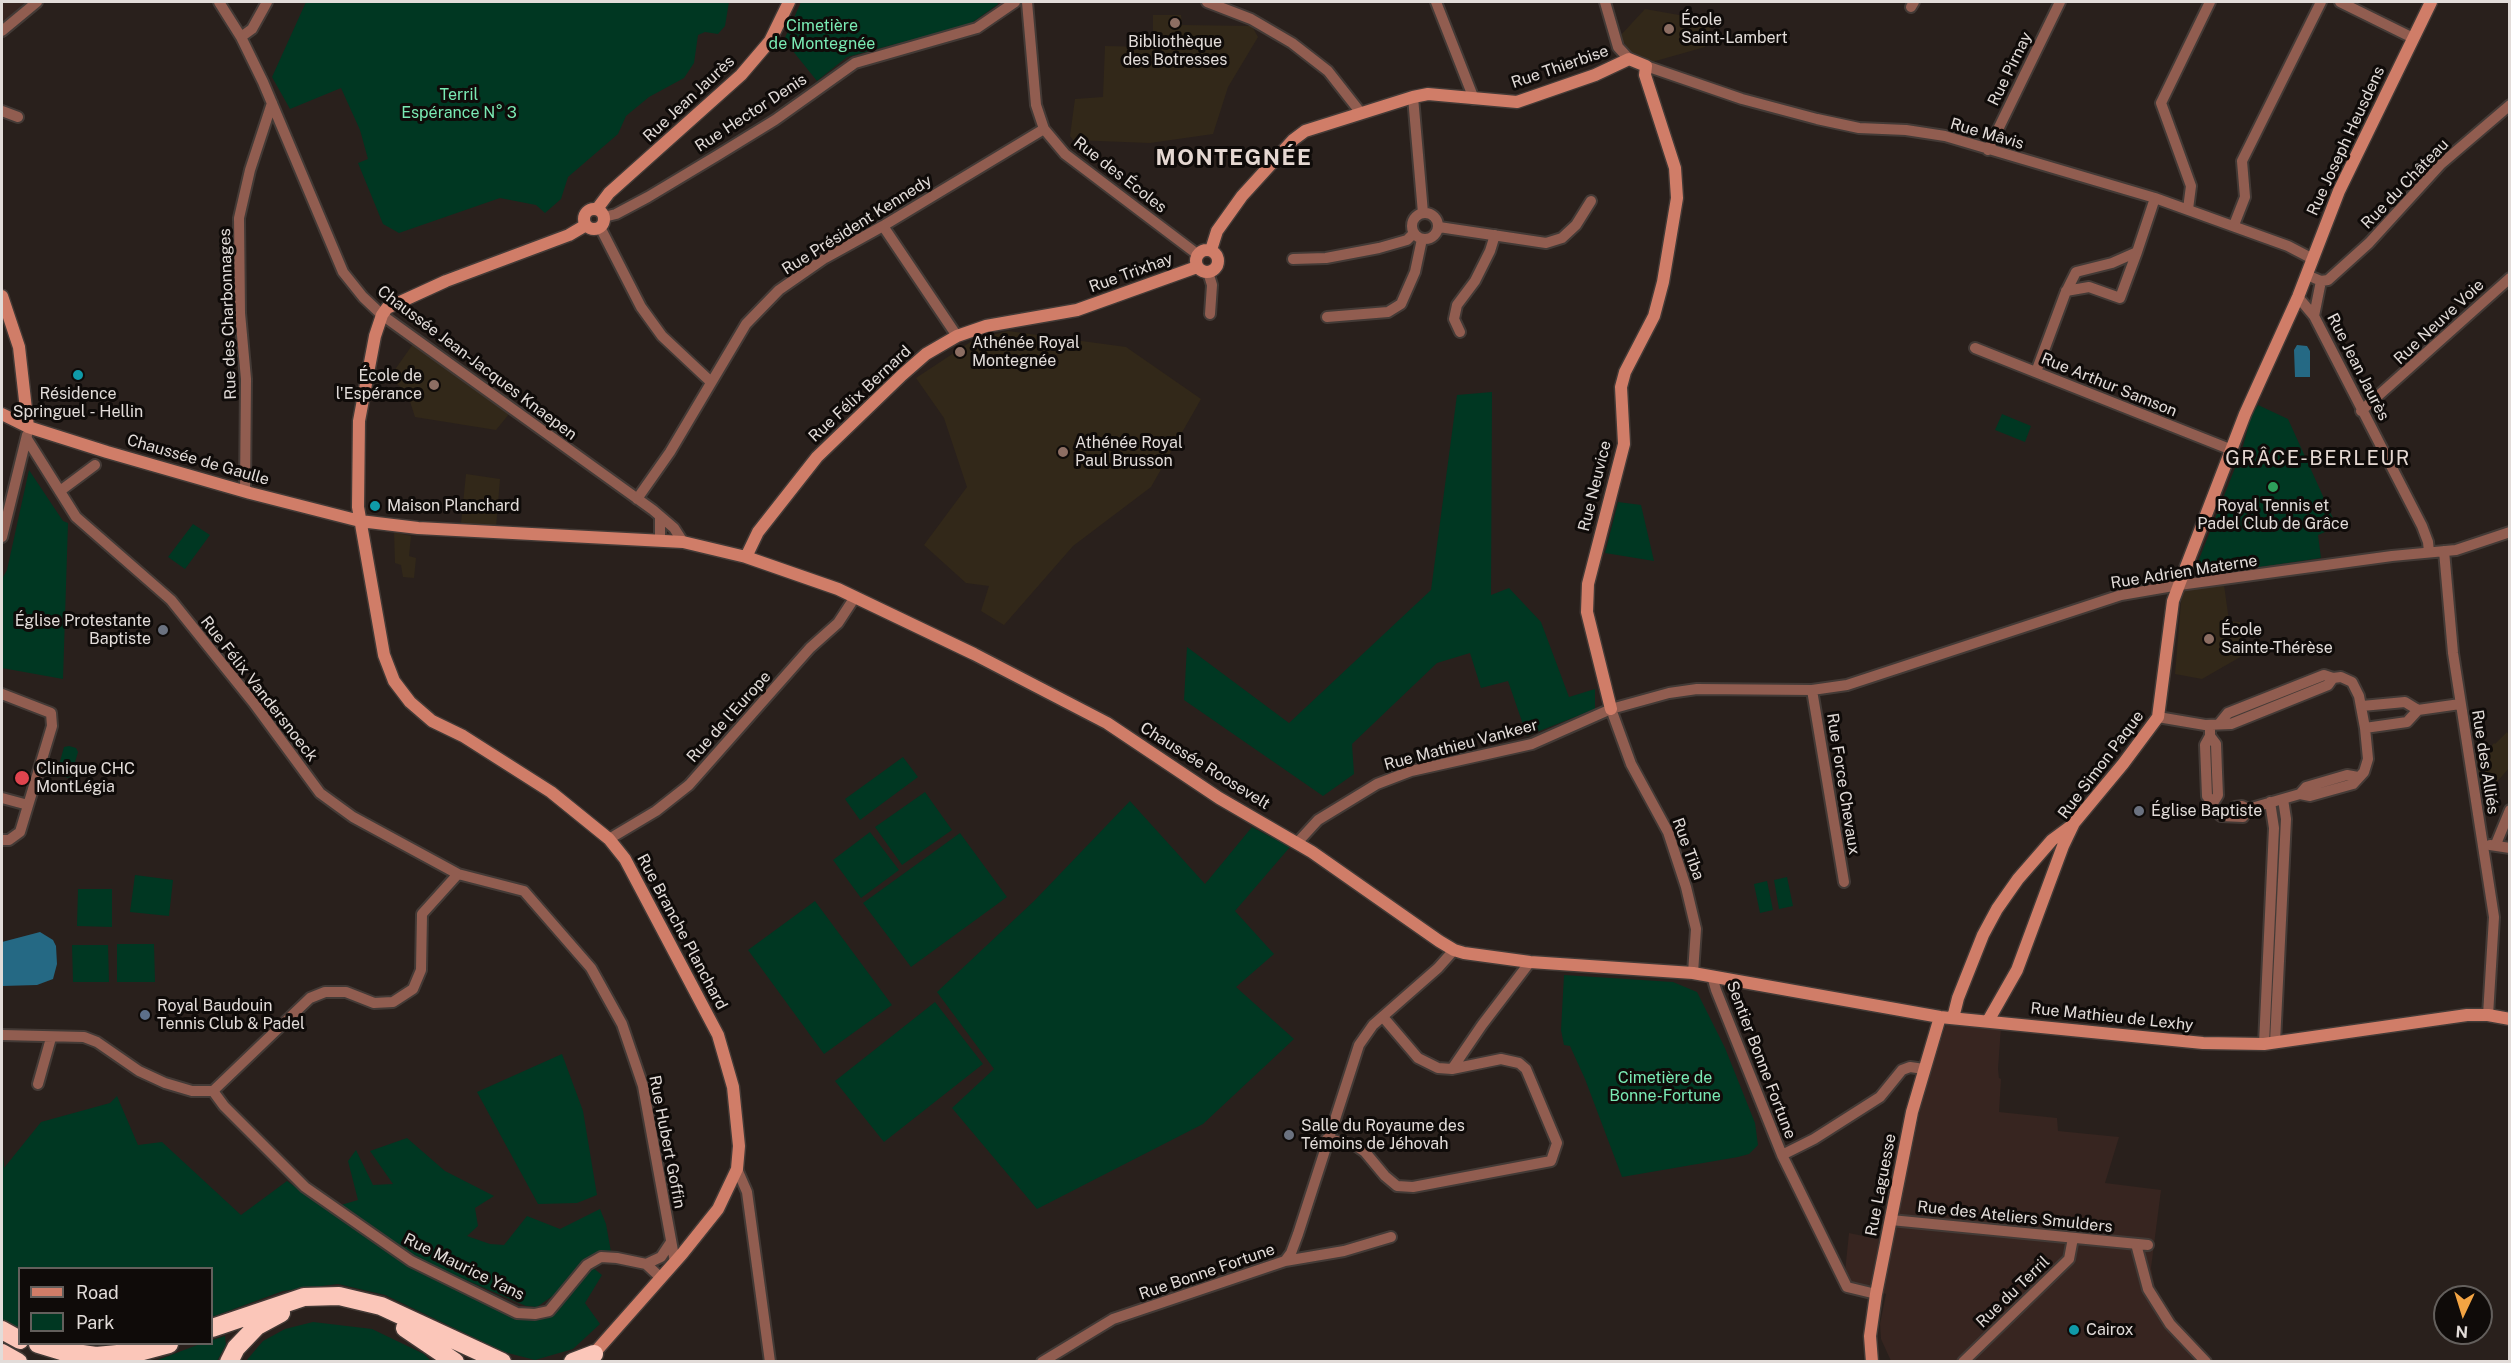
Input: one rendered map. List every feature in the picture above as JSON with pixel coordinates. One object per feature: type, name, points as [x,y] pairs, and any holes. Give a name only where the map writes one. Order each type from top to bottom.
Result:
[{"type":"highway","points":[[213,1328],[286,1301],[304,1297],[339,1296],[381,1306],[502,1362]]},
{"type":"highway","points":[[229,1362],[236,1348],[256,1326],[285,1311],[315,1304],[350,1306],[375,1313],[421,1337],[455,1362]]},
{"type":"highway","points":[[2,1329],[18,1337]]},
{"type":"highway","points":[[28,1345],[60,1362]]},
{"type":"highway","points":[[41,1345],[61,1351],[96,1356],[139,1352],[165,1345]]},
{"type":"highway","points":[[2,1353],[18,1362]]},
{"type":"highway","points":[[573,1362],[591,1358]]},
{"type":"street","points":[[2,32],[38,2]]},
{"type":"street","name":"Chaussée Jean-Jacques Knaepen","points":[[219,2],[241,37],[272,103],[343,272],[363,297],[382,315],[637,499],[674,528],[683,542]]},
{"type":"street","points":[[241,37],[252,29],[267,2]]},
{"type":"street","name":"Rue Jean Jaurès","points":[[586,225],[584,219],[586,212],[600,217],[609,193],[741,75],[770,41],[789,2]]},
{"type":"street","name":"Rue Hector Denis","points":[[600,217],[616,214],[648,197],[776,120],[855,63],[977,28],[1016,2]]},
{"type":"street","name":"Rue des Écoles","points":[[1027,2],[1036,105],[1044,129],[1065,154],[1201,264]]},
{"type":"street","points":[[1201,264],[1213,270],[1218,264],[1217,256],[1211,250],[1217,231],[1242,196],[1293,140],[1305,131],[1361,113],[1328,71],[1292,43],[1251,19],[1207,2]]},
{"type":"street","points":[[1436,2],[1474,99]]},
{"type":"street","name":"Rue Thierbise","points":[[1605,2],[1618,47],[1629,59],[1647,66]]},
{"type":"street","name":"Rue Pirnay","points":[[1988,150],[2060,2]]},
{"type":"street","points":[[2188,209],[2192,195],[2191,186],[2162,103],[2210,2]]},
{"type":"street","points":[[2234,225],[2245,197],[2242,161],[2321,2]]},
{"type":"street","points":[[2340,2],[2413,38]]},
{"type":"street","name":"Rue Joseph Heusdens","points":[[2232,450],[2250,402],[2298,297],[2311,258],[2339,191],[2431,2]]},
{"type":"street","name":"Rue Thierbise","points":[[1361,113],[1428,94],[1516,102],[1595,75],[1629,59]]},
{"type":"street","name":"Rue Mâvis","points":[[1647,66],[1742,99],[1817,119],[1859,128],[1906,130],[1945,136],[2155,198],[2234,225],[2288,246],[2311,258]]},
{"type":"street","name":"Rue Neuvice","points":[[1611,709],[1587,612],[1588,584],[1624,444],[1621,387],[1625,372],[1654,316],[1663,282],[1677,198],[1675,168],[1645,75],[1647,66]]},
{"type":"street","points":[[1413,97],[1423,213]]},
{"type":"street","name":"Rue des Charbonnages","points":[[245,492],[246,379],[240,313],[239,218],[250,170],[272,103]]},
{"type":"street","name":"Rue du Château","points":[[2321,282],[2328,280],[2369,243],[2441,164],[2510,105]]},
{"type":"street","points":[[2,111],[18,117]]},
{"type":"street","name":"Rue Président Kennedy","points":[[637,499],[670,452],[746,324],[779,290],[825,258],[883,226],[1044,129]]},
{"type":"street","points":[[2066,291],[2089,287],[2120,298],[2155,198]]},
{"type":"street","points":[[1439,227],[1546,243],[1562,238],[1576,225],[1591,201]]},
{"type":"street","points":[[1293,259],[1326,258],[1379,248],[1418,236],[1429,239],[1436,234],[1439,227],[1437,219],[1431,214],[1423,213],[1415,217],[1412,225],[1418,236],[1415,272],[1401,304],[1388,312],[1327,317]]},
{"type":"street","points":[[382,315],[390,306],[403,299],[569,236],[586,225],[593,229],[600,217]]},
{"type":"street","points":[[600,217],[641,307],[662,336],[711,382]]},
{"type":"street","points":[[883,226],[957,336]]},
{"type":"street","points":[[1460,332],[1454,319],[1457,305],[1475,281],[1495,235]]},
{"type":"street","name":"Rue Trixhay","points":[[1077,310],[1201,264],[1204,250],[1211,250]]},
{"type":"street","points":[[2036,372],[2066,291],[2076,272],[2112,263],[2137,252]]},
{"type":"street","points":[[2112,263],[2121,270],[2126,282]]},
{"type":"street","points":[[1201,264],[1212,285],[1210,314]]},
{"type":"street","points":[[2089,287],[2087,276],[2093,267]]},
{"type":"street","points":[[2307,275],[2321,282],[2314,316]]},
{"type":"street","name":"Rue Neuve Voie","points":[[2361,411],[2510,278]]},
{"type":"street","points":[[2,296],[20,350],[28,433],[2,537]]},
{"type":"street","name":"Rue Jean Jaurès","points":[[2298,297],[2314,316],[2422,526],[2429,552]]},
{"type":"street","name":"Rue Félix Bernard","points":[[746,556],[758,532],[817,457],[914,364],[957,336],[986,326],[1077,310]]},
{"type":"street","name":"Rue Branche Planchard","points":[[382,315],[375,336],[359,421],[360,521],[384,655],[394,681],[432,721],[463,736],[550,792],[609,839],[626,859],[718,1035],[734,1091],[739,1146],[737,1169],[747,1192],[770,1362]]},
{"type":"street","name":"Rue Arthur Samson","points":[[1975,348],[2232,450]]},
{"type":"street","name":"Chaussée de Gaulle","points":[[2,414],[28,433],[360,521],[418,528],[660,540]]},
{"type":"street","name":"Rue Félix Vandersnoeck","points":[[28,433],[76,517],[171,600],[253,702],[320,794],[353,817],[458,874]]},
{"type":"street","name":"Rue Simon Paque","points":[[1988,1021],[2017,970],[2063,846],[2074,823],[2158,717],[2173,601],[2232,450]]},
{"type":"street","points":[[60,491],[95,465]]},
{"type":"street","points":[[660,517],[660,540]]},
{"type":"street","name":"Rue Adrien Materne","points":[[1611,709],[1669,693],[1696,689],[1806,691],[1846,685],[2103,601],[2179,585],[2456,550],[2510,532]]},
{"type":"street","name":"Chaussée Roosevelt","points":[[660,540],[683,542],[746,556],[855,597],[974,654],[1107,723],[1219,798],[1297,843],[1454,950],[1530,962],[1712,976]]},
{"type":"street","name":"Rue des Alliés","points":[[2444,551],[2451,643],[2494,917],[2488,1015]]},
{"type":"street","name":"Rue de l'Europe","points":[[609,839],[656,811],[689,784],[810,648],[838,623],[855,597]]},
{"type":"street","points":[[2324,675],[2333,678],[2341,677],[2352,682],[2362,706],[2368,759],[2364,772],[2353,784],[2310,796],[2300,794],[2270,802],[2248,809],[2243,817],[2217,814],[2213,803],[2207,796],[2205,744],[2213,728],[2228,713],[2324,675]]},
{"type":"street","name":"Rue Force Chevaux","points":[[1806,691],[1844,882]]},
{"type":"street","points":[[2,694],[51,713],[52,726],[20,832],[9,840],[2,840]]},
{"type":"street","points":[[2362,706],[2404,702],[2418,710],[2460,704]]},
{"type":"street","name":"Rue Mathieu Vankeer","points":[[1297,843],[1318,820],[1377,784],[1420,769],[1501,753],[1532,744],[1611,709]]},
{"type":"street","name":"Rue Tiba","points":[[1611,709],[1631,764],[1668,832],[1696,929],[1693,973]]},
{"type":"street","points":[[2365,728],[2407,722],[2418,710]]},
{"type":"street","points":[[2158,717],[2213,728]]},
{"type":"street","points":[[2,798],[28,805]]},
{"type":"street","points":[[2270,1043],[2286,819],[2283,799]]},
{"type":"street","points":[[2270,802],[2274,828],[2270,1043]]},
{"type":"street","points":[[2496,844],[2510,810]]},
{"type":"street","name":"Rue Laguesse","points":[[1872,1362],[1870,1336],[1876,1294],[1912,1112],[1924,1069],[1958,998],[1983,934],[1997,909],[2018,879],[2052,840],[2074,823]]},
{"type":"street","points":[[2484,846],[2496,844],[2510,848]]},
{"type":"street","points":[[2,1035],[51,1038],[84,1037],[97,1042],[139,1071],[165,1083],[192,1091],[213,1091],[310,998],[325,992],[346,992],[374,1003],[393,1002],[413,990],[421,970],[422,914],[458,874]]},
{"type":"street","name":"Rue Hubert Goffin","points":[[458,874],[524,891],[591,968],[622,1024],[643,1086],[675,1262]]},
{"type":"street","points":[[1285,1261],[1291,1253],[1359,1044],[1373,1024],[1438,968],[1454,950]]},
{"type":"street","points":[[1452,1069],[1530,962]]},
{"type":"street","name":"Rue Mathieu de Lexhy","points":[[1712,976],[1947,1017],[2203,1043],[2270,1043],[2467,1014],[2510,1019]]},
{"type":"street","name":"Sentier Bonne Fortune","points":[[1712,976],[1782,1155],[1847,1287],[1876,1294]]},
{"type":"street","points":[[1327,1139],[1355,1146],[1365,1152],[1385,1176],[1397,1186],[1413,1187],[1551,1161],[1557,1143],[1526,1069],[1519,1063],[1501,1059],[1452,1069],[1438,1068],[1418,1058],[1383,1017]]},
{"type":"street","points":[[38,1084],[51,1038]]},
{"type":"street","points":[[1782,1155],[1814,1139],[1880,1097],[1902,1070],[1910,1067],[1924,1069]]},
{"type":"street","name":"Rue Maurice Yans","points":[[213,1091],[224,1106],[305,1187],[411,1261],[517,1313],[535,1314],[549,1311],[587,1265],[601,1257],[646,1264]]},
{"type":"street","points":[[591,1358],[718,1209],[737,1169]]},
{"type":"street","name":"Rue des Ateliers Smulders","points":[[1891,1220],[2148,1245]]},
{"type":"street","name":"Rue Bonne Fortune","points":[[1042,1362],[1113,1319],[1285,1261],[1344,1251],[1391,1238]]},
{"type":"street","name":"Rue du Terril","points":[[1963,1362],[2069,1260],[2073,1238]]},
{"type":"street","points":[[661,1278],[646,1264],[661,1257],[671,1242]]},
{"type":"street","points":[[2136,1244],[2148,1289],[2170,1324],[2206,1362]]},
{"type":"shaded area","points":[[2,2],[31,2],[2,25]]},
{"type":"shaded area","name":"École Saint-Lambert","points":[[1645,9],[1713,21],[1705,47],[1652,62],[1634,59],[1620,36]]},
{"type":"shaded area","points":[[1153,15],[1181,15],[1182,25],[1252,26],[1258,37],[1228,87],[1213,134],[1150,143],[1073,140],[1070,136],[1075,99],[1103,97],[1105,46],[1147,47],[1153,38]]},
{"type":"shaded area","name":"Athénée Royal Paul Brusson","points":[[1008,331],[1126,347],[1201,399],[1151,487],[1073,546],[1004,625],[981,611],[989,586],[966,583],[924,545],[967,487],[944,418],[916,378],[975,339]]},
{"type":"shaded area","name":"École de l'Espérance","points":[[413,344],[509,414],[496,430],[415,417],[407,392],[389,378]]},
{"type":"shaded area","points":[[466,474],[500,479],[496,527],[461,523]]},
{"type":"shaded area","points":[[394,532],[411,536],[409,556],[416,558],[414,578],[403,577],[401,565],[395,563]]},
{"type":"shaded area","name":"École Sainte-Thérèse","points":[[2224,585],[2229,621],[2240,622],[2242,656],[2202,679],[2175,674],[2182,591]]},
{"type":"shaded area","points":[[2507,732],[2509,735],[2509,768],[2482,799],[2475,758],[2484,756]]},
{"type":"shaded area","points":[[1946,1025],[2001,1027],[1998,1069],[2001,1079],[1999,1112],[2057,1118],[2058,1131],[2119,1137],[2105,1183],[2161,1190],[2151,1268],[2160,1313],[2202,1361],[1891,1361],[1881,1339],[1880,1324],[1886,1294],[1849,1281],[1845,1272],[1849,1233],[1892,1242],[1925,1087]]},
{"type":"green space","name":"Terril Espérance N° 3","points":[[306,2],[729,2],[725,26],[718,34],[705,32],[698,35],[694,63],[684,78],[649,97],[626,116],[618,134],[568,177],[561,199],[545,213],[536,205],[500,198],[399,233],[383,224],[358,163],[368,159],[360,130],[341,88],[290,109],[272,77]]},
{"type":"green space","name":"Cimetière de Montegnée","points":[[801,2],[999,2],[970,24],[847,57],[817,81],[784,40]]},
{"type":"green space","points":[[1492,392],[1491,595],[1509,588],[1541,622],[1569,697],[1595,689],[1595,709],[1527,736],[1508,681],[1481,688],[1470,653],[1437,663],[1352,744],[1354,774],[1323,796],[1184,700],[1187,647],[1289,723],[1431,590],[1457,395]]},
{"type":"green space","name":"Royal Tennis et Padel Club de Grâce","points":[[2258,405],[2288,419],[2337,527],[2318,535],[2321,558],[2206,575],[2196,567],[2242,450],[2251,416]]},
{"type":"green space","points":[[2002,414],[2031,426],[2025,442],[1995,430]]},
{"type":"green space","points":[[29,470],[63,521],[68,523],[63,679],[2,668],[2,579],[7,570]]},
{"type":"green space","points":[[1618,502],[1641,505],[1654,561],[1605,553]]},
{"type":"green space","points":[[193,524],[210,535],[185,569],[168,557]]},
{"type":"green space","points":[[64,747],[76,748],[78,752],[71,776],[68,778],[57,772]]},
{"type":"green space","points":[[903,757],[918,777],[860,820],[845,799]]},
{"type":"green space","points":[[925,792],[952,830],[902,865],[875,827]]},
{"type":"green space","points":[[1130,801],[1205,884],[1252,827],[1290,847],[1235,911],[1274,954],[1236,987],[1294,1039],[1203,1124],[1037,1209],[952,1108],[994,1069],[937,992],[1034,901]]},
{"type":"green space","points":[[870,832],[899,870],[861,898],[833,860]]},
{"type":"green space","points":[[960,833],[1007,897],[911,967],[863,903]]},
{"type":"green space","points":[[135,875],[173,880],[169,916],[130,912]]},
{"type":"green space","points":[[1787,877],[1793,906],[1779,909],[1774,880]]},
{"type":"green space","points":[[1767,881],[1773,910],[1760,913],[1754,884]]},
{"type":"green space","points":[[78,889],[112,889],[112,927],[77,926]]},
{"type":"green space","points":[[815,901],[892,1005],[824,1054],[748,950]]},
{"type":"green space","points":[[117,944],[154,944],[155,982],[117,982]]},
{"type":"green space","points":[[72,945],[108,945],[109,982],[73,982]]},
{"type":"green space","name":"Cimetière de Bonne-Fortune","points":[[1564,975],[1673,982],[1697,992],[1725,1048],[1755,1123],[1758,1145],[1749,1154],[1738,1157],[1622,1177],[1585,1079],[1570,1046],[1564,1045],[1561,1030]]},
{"type":"green space","points":[[935,1002],[983,1064],[884,1142],[835,1081]]},
{"type":"green space","points":[[562,1054],[583,1111],[597,1195],[577,1203],[538,1204],[477,1092]]},
{"type":"green space","points":[[117,1096],[138,1145],[162,1142],[241,1215],[287,1181],[410,1268],[517,1318],[534,1320],[549,1313],[569,1298],[592,1267],[602,1275],[585,1303],[600,1324],[573,1349],[535,1360],[504,1352],[385,1295],[338,1284],[283,1291],[213,1317],[213,1267],[18,1267],[18,1328],[2,1319],[2,1141],[4,1168],[41,1122],[110,1103]]},
{"type":"green space","points":[[407,1138],[445,1171],[494,1196],[475,1208],[478,1226],[467,1236],[490,1244],[504,1245],[527,1216],[560,1229],[600,1209],[606,1224],[611,1252],[591,1255],[558,1292],[537,1307],[526,1306],[417,1259],[341,1205],[358,1200],[348,1161],[356,1150],[373,1185],[393,1184],[370,1151]]},
{"type":"green space","points":[[313,1322],[372,1329],[424,1354],[431,1361],[246,1361],[263,1341],[285,1329]]},
{"type":"green space","points":[[225,1336],[226,1345],[217,1361],[155,1361],[197,1345],[213,1345],[213,1340]]},
{"type":"water","points":[[2297,345],[2307,346],[2310,351],[2310,377],[2295,377],[2294,350]]},
{"type":"water","points":[[40,932],[53,940],[56,946],[57,964],[53,979],[37,985],[2,986],[2,942]]},
{"type":"place","name":"Bibliothèque des Botresses","points":[[1175,23]]},
{"type":"place","name":"École Saint-Lambert","points":[[1669,29]]},
{"type":"place","name":"Athénée Royal Montegnée","points":[[960,352]]},
{"type":"place","name":"Résidence Springuel - Hellin","points":[[78,375]]},
{"type":"place","name":"École de l'Espérance","points":[[434,385]]},
{"type":"place","name":"Athénée Royal Paul Brusson","points":[[1063,452]]},
{"type":"place","name":"Royal Tennis et Padel Club de Grâce","points":[[2273,487]]},
{"type":"place","name":"Maison Planchard","points":[[375,506]]},
{"type":"place","name":"Église Protestante Baptiste","points":[[163,630]]},
{"type":"place","name":"École Sainte-Thérèse","points":[[2209,639]]},
{"type":"place","name":"Clinique CHC MontLégia","points":[[22,778]]},
{"type":"place","name":"Église Baptiste","points":[[2139,811]]},
{"type":"place","name":"Royal Baudouin Tennis Club & Padel","points":[[145,1015]]},
{"type":"place","name":"Salle du Royaume des Témoins de Jéhovah","points":[[1289,1135]]},
{"type":"place","name":"Cairox","points":[[2074,1330]]},
{"type":"district","name":"MONTEGNÉE","points":[[1234,158]]},
{"type":"district","name":"GRÂCE-BERLEUR","points":[[2318,459]]}]
